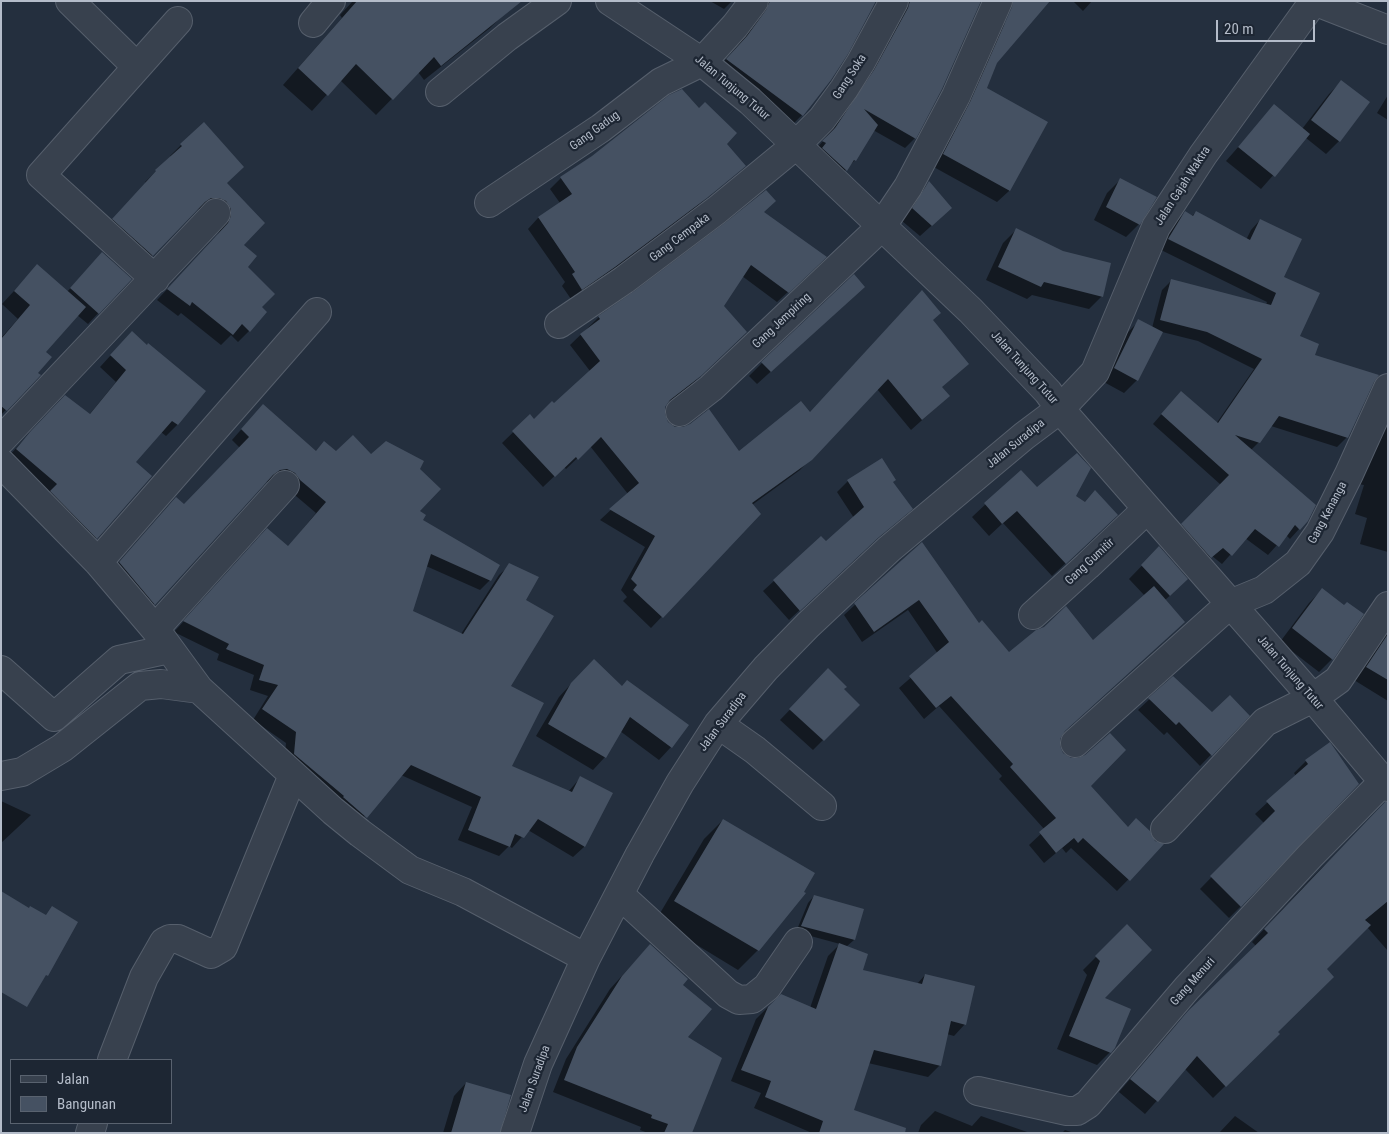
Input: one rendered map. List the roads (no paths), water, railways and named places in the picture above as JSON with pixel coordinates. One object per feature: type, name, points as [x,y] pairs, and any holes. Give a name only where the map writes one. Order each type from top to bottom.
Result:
[{"type":"street","points":[[70,1],[138,67]]},
{"type":"street","points":[[313,23],[331,1]]},
{"type":"street","points":[[440,92],[507,36],[557,1]]},
{"type":"street","points":[[702,62],[735,26],[754,1]]},
{"type":"street","name":"Gang Soka","points":[[796,145],[822,119],[844,89],[894,1]]},
{"type":"street","name":"Gang Jempiring","points":[[680,412],[711,388],[880,227],[908,187],[956,96],[998,1]]},
{"type":"street","points":[[1314,1],[1388,30]]},
{"type":"street","name":"Jalan Gajah Waktra","points":[[1060,409],[1094,372],[1156,227],[1202,155],[1314,1]]},
{"type":"street","name":"Jalan Tunjung Tutur","points":[[619,4],[702,62],[750,101],[880,227],[970,310],[1048,392],[1060,409],[1313,698],[1385,785]]},
{"type":"street","points":[[155,279],[42,175],[178,21]]},
{"type":"street","name":"Gang Gadug","points":[[490,203],[601,128],[661,82],[702,62]]},
{"type":"street","name":"Gang Cempaka","points":[[559,324],[624,280],[717,210],[796,145]]},
{"type":"street","points":[[1,440],[216,213]]},
{"type":"street","points":[[98,562],[317,312]]},
{"type":"street","name":"Gang Kenanga","points":[[1075,744],[1230,604],[1264,590],[1298,563],[1320,532],[1388,388]]},
{"type":"street","name":"Jalan Suradipa","points":[[515,1133],[538,1064],[586,958],[640,854],[680,783],[718,724],[784,649],[889,549],[1024,436],[1060,409]]},
{"type":"street","points":[[1,464],[98,562],[162,639],[199,689],[360,833],[410,870],[463,892],[586,958]]},
{"type":"street","points":[[1,670],[54,717],[119,660],[162,639],[284,485]]},
{"type":"street","name":"Gang Gumitir","points":[[1033,615],[1147,509]]},
{"type":"street","points":[[1166,829],[1266,722],[1313,698],[1338,680],[1388,606]]},
{"type":"street","points":[[1,776],[22,772],[62,748],[140,686],[161,684],[199,689]]},
{"type":"street","points":[[718,724],[755,750],[822,806]]},
{"type":"street","points":[[112,1059],[144,977],[164,942],[170,939],[178,939],[211,954],[223,947],[293,775]]},
{"type":"street","name":"Gang Menuri","points":[[978,1091],[1067,1111],[1077,1111],[1088,1104],[1187,988],[1310,856],[1385,785]]},
{"type":"street","points":[[620,895],[728,994],[739,1000],[752,999],[767,987],[798,942]]}]
